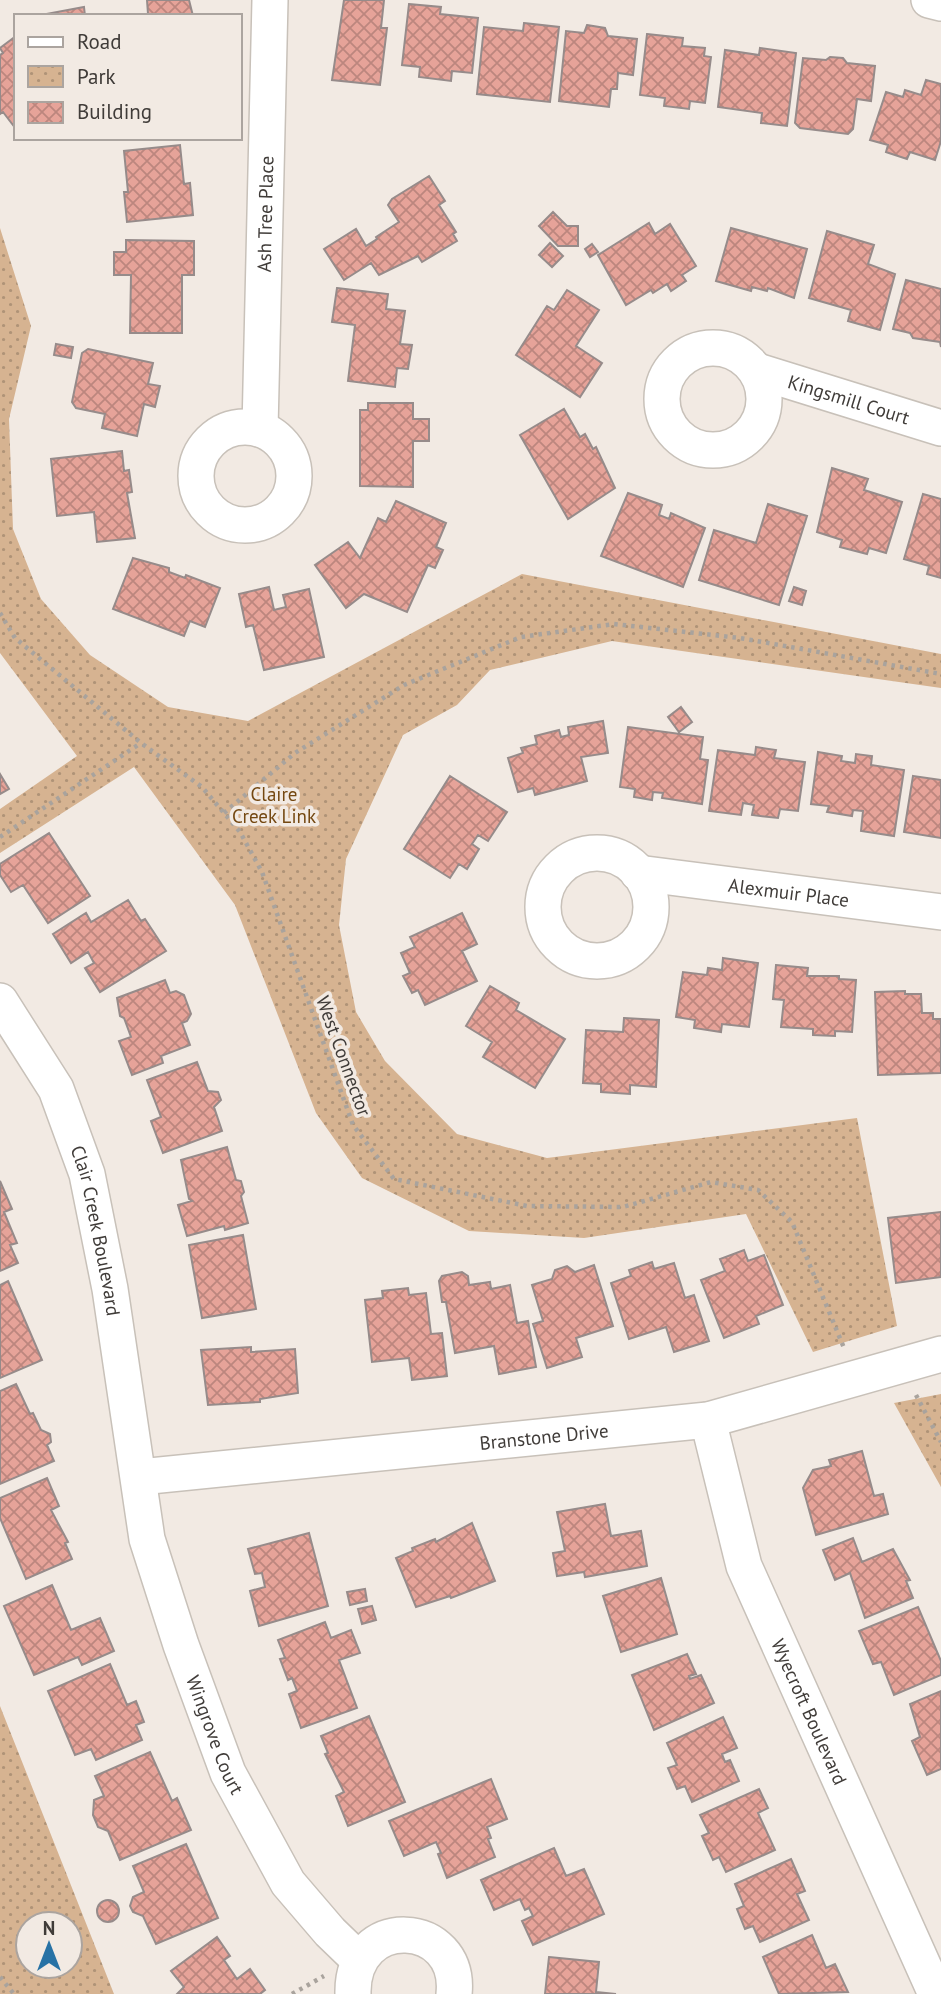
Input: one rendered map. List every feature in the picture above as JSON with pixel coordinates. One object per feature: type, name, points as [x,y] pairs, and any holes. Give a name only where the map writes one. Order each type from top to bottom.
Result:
[{"type":"street","name":"Ash Tree Place","points":[[260,429],[270,0]]},
{"type":"street","points":[[929,0],[941,4]]},
{"type":"street","name":"Kingsmill Court","points":[[757,371],[941,428]]},
{"type":"street","name":"Alexmuir Place","points":[[638,873],[941,912]]},
{"type":"street","name":"Clair Creek Boulevard","points":[[0,1001],[56,1088],[87,1174],[110,1289],[140,1477]]},
{"type":"street","name":"Branstone Drive","points":[[140,1477],[708,1420],[941,1354]]},
{"type":"street","name":"Wyecroft Boulevard","points":[[708,1420],[744,1566],[936,1994]]},
{"type":"street","name":"Wingrove Court","points":[[140,1477],[148,1539],[181,1645],[228,1773],[288,1883],[359,1960]]},
{"type":"street","points":[[353,1994],[352,1977],[359,1960],[371,1945],[387,1936],[410,1934],[428,1940],[442,1951],[452,1966],[454,1994]]},
{"type":"path","name":"West Connector","points":[[0,613],[15,638],[141,743],[202,787],[240,832],[262,872],[353,1125],[394,1179],[527,1206],[623,1207],[711,1182],[758,1189],[792,1222],[849,1359]]},
{"type":"path","points":[[224,813],[295,752],[404,685],[521,637],[614,624],[740,638],[941,674]]},
{"type":"path","points":[[0,837],[141,743]]},
{"type":"path","points":[[913,1388],[941,1442]]},
{"type":"path","points":[[0,1977],[14,1994]]},
{"type":"green space","name":"Claire Creek Link","points":[[0,228],[31,326],[9,419],[13,529],[41,599],[90,655],[168,707],[248,721],[522,574],[941,654],[941,688],[612,641],[490,670],[457,705],[403,735],[346,859],[339,925],[356,1012],[385,1061],[457,1134],[547,1158],[857,1118],[897,1326],[813,1352],[746,1214],[584,1238],[469,1231],[362,1178],[316,1113],[235,905],[134,767],[0,853],[0,809],[77,756],[0,653]]},
{"type":"green space","points":[[941,1394],[941,1487],[894,1403]]},
{"type":"green space","points":[[0,1706],[81,1910],[14,1910],[14,1980],[84,1980],[84,1918],[114,1994],[0,1994]]},
{"type":"building","points":[[147,0],[189,0],[192,14],[148,14]]},
{"type":"building","points":[[344,0],[384,0],[381,28],[387,28],[380,85],[332,80]]},
{"type":"building","points":[[409,4],[441,7],[440,14],[478,18],[472,73],[452,71],[451,81],[419,77],[420,67],[402,65]]},
{"type":"building","points":[[84,7],[85,14],[46,14]]},
{"type":"building","points":[[524,23],[559,27],[550,102],[477,94],[484,27],[523,31]]},
{"type":"building","points":[[587,25],[605,28],[608,36],[637,39],[633,75],[618,73],[617,89],[611,89],[609,107],[559,101],[566,31],[584,33]]},
{"type":"building","points":[[647,34],[683,38],[682,46],[705,48],[704,56],[711,57],[705,103],[690,101],[689,109],[664,106],[665,98],[640,95]]},
{"type":"building","points":[[14,38],[14,126],[3,112],[0,114],[0,55],[3,53],[0,48]]},
{"type":"building","points":[[760,48],[796,53],[787,126],[761,123],[762,113],[718,107],[725,50],[759,55]]},
{"type":"building","points":[[830,57],[843,58],[847,63],[875,66],[871,101],[857,99],[853,129],[848,134],[800,128],[795,123],[803,58],[826,60]]},
{"type":"building","points":[[926,80],[941,84],[941,141],[935,160],[910,152],[907,159],[886,152],[888,145],[870,140],[886,92],[903,97],[905,90],[921,95]]},
{"type":"building","points":[[180,145],[184,184],[190,183],[193,215],[127,222],[124,192],[128,192],[124,151]]},
{"type":"building","points":[[429,176],[445,201],[439,205],[456,232],[453,234],[457,241],[422,262],[418,256],[379,275],[371,263],[344,280],[324,249],[356,229],[366,246],[377,239],[376,237],[399,222],[388,205],[392,199]]},
{"type":"building","points":[[553,212],[567,226],[578,226],[578,246],[558,246],[539,226]]},
{"type":"building","points":[[649,223],[655,234],[670,224],[696,266],[682,275],[686,281],[671,291],[667,284],[626,305],[598,255]]},
{"type":"building","points":[[731,228],[807,249],[794,298],[768,288],[767,291],[752,287],[751,291],[716,281]]},
{"type":"building","points":[[827,231],[874,245],[868,264],[895,274],[880,330],[848,321],[851,310],[809,298]]},
{"type":"building","points":[[126,240],[194,241],[194,275],[182,275],[182,333],[130,333],[131,275],[114,275],[114,252],[126,252]]},
{"type":"building","points":[[550,243],[563,256],[552,267],[539,255]]},
{"type":"building","points":[[592,244],[598,252],[590,257],[585,249]]},
{"type":"building","points":[[906,280],[941,289],[941,347],[940,342],[913,338],[910,333],[893,329]]},
{"type":"building","points":[[337,288],[388,294],[386,309],[405,311],[400,344],[412,345],[408,369],[397,368],[395,387],[348,381],[355,325],[332,322]]},
{"type":"building","points":[[567,290],[599,310],[576,346],[602,363],[580,397],[516,355],[547,306],[554,310]]},
{"type":"building","points":[[56,344],[73,347],[71,358],[54,355]]},
{"type":"building","points":[[88,349],[153,363],[148,384],[160,386],[155,407],[144,404],[137,436],[102,428],[105,414],[76,408],[72,402],[82,353]]},
{"type":"building","points":[[368,403],[413,403],[413,419],[429,419],[429,441],[413,441],[413,487],[360,486],[360,410],[368,410]]},
{"type":"building","points":[[564,409],[580,437],[585,434],[593,449],[596,447],[615,488],[568,519],[520,435]]},
{"type":"building","points":[[122,451],[124,471],[129,470],[132,492],[127,493],[135,538],[97,542],[94,512],[57,516],[51,459]]},
{"type":"building","points":[[832,468],[868,479],[864,490],[902,502],[886,553],[869,548],[867,554],[840,547],[842,540],[817,532]]},
{"type":"building","points":[[628,493],[662,505],[659,515],[669,519],[671,513],[705,528],[683,587],[601,556]]},
{"type":"building","points":[[923,494],[941,499],[941,578],[927,574],[929,566],[904,559]]},
{"type":"building","points":[[396,501],[446,523],[436,547],[443,550],[435,568],[428,565],[407,612],[364,594],[346,608],[315,565],[348,542],[360,558],[378,518],[386,522]]},
{"type":"building","points":[[768,504],[807,516],[779,605],[699,580],[714,530],[756,543]]},
{"type":"building","points":[[133,558],[169,568],[169,572],[185,578],[186,575],[220,588],[205,627],[190,621],[184,636],[113,609]]},
{"type":"building","points":[[269,587],[274,610],[286,607],[283,595],[309,589],[324,657],[264,670],[253,625],[246,627],[239,594]]},
{"type":"building","points":[[794,587],[806,591],[802,605],[789,601]]},
{"type":"building","points":[[681,707],[692,722],[679,732],[668,717]]},
{"type":"building","points":[[603,721],[608,753],[581,757],[587,781],[535,795],[533,788],[518,792],[508,758],[523,753],[521,748],[537,744],[535,736],[559,730],[561,737],[569,735],[568,727]]},
{"type":"building","points":[[628,727],[703,737],[700,759],[708,760],[702,804],[662,798],[663,793],[653,792],[652,800],[634,797],[635,789],[620,787]]},
{"type":"building","points":[[756,747],[776,750],[774,758],[805,762],[798,811],[780,809],[778,818],[752,815],[754,805],[743,803],[741,815],[709,811],[718,750],[755,755]]},
{"type":"building","points":[[818,752],[842,756],[841,761],[855,763],[856,754],[872,756],[871,765],[904,770],[894,836],[861,831],[863,811],[853,810],[852,816],[827,812],[829,806],[811,804]]},
{"type":"building","points":[[0,774],[9,789],[0,794]]},
{"type":"building","points":[[450,776],[507,812],[488,841],[478,835],[472,844],[479,849],[467,869],[459,864],[450,878],[404,849]]},
{"type":"building","points":[[913,776],[941,780],[941,838],[904,832]]},
{"type":"building","points":[[49,833],[90,896],[48,923],[23,885],[11,892],[0,875],[0,864]]},
{"type":"building","points":[[128,900],[141,921],[145,919],[166,951],[100,992],[85,968],[94,963],[88,952],[71,963],[53,934],[86,913],[91,922]]},
{"type":"building","points":[[462,913],[477,944],[462,951],[477,981],[425,1005],[418,990],[412,993],[403,976],[410,973],[401,953],[415,947],[410,937]]},
{"type":"building","points":[[723,958],[758,963],[749,1027],[722,1024],[721,1032],[694,1028],[695,1020],[676,1017],[683,972],[707,975],[708,968],[722,970]]},
{"type":"building","points":[[776,965],[808,968],[807,976],[839,976],[839,979],[856,980],[852,1032],[835,1031],[835,1036],[813,1035],[813,1029],[781,1027],[784,1000],[773,999]]},
{"type":"building","points":[[165,980],[170,993],[176,991],[184,995],[191,1014],[187,1021],[182,1023],[190,1045],[161,1056],[163,1063],[132,1075],[119,1041],[131,1037],[124,1018],[120,1016],[117,998]]},
{"type":"building","points":[[490,986],[519,1003],[516,1010],[565,1039],[535,1088],[483,1057],[492,1042],[466,1026]]},
{"type":"building","points":[[905,991],[905,994],[921,994],[922,1013],[933,1013],[933,1019],[941,1019],[941,1073],[878,1075],[875,992]]},
{"type":"building","points":[[624,1018],[659,1020],[656,1087],[630,1085],[630,1094],[601,1092],[601,1084],[583,1083],[586,1030],[623,1032]]},
{"type":"building","points":[[197,1062],[208,1091],[218,1092],[221,1100],[214,1107],[222,1131],[163,1153],[151,1121],[161,1117],[147,1080]]},
{"type":"building","points":[[227,1147],[236,1180],[241,1181],[244,1192],[241,1196],[248,1223],[187,1236],[178,1205],[192,1201],[189,1199],[181,1160]]},
{"type":"building","points":[[0,1181],[12,1209],[4,1212],[17,1243],[10,1245],[18,1263],[0,1271]]},
{"type":"building","points":[[941,1212],[941,1277],[896,1283],[888,1218]]},
{"type":"building","points":[[243,1235],[256,1309],[202,1318],[189,1245]]},
{"type":"building","points":[[744,1250],[748,1261],[764,1255],[783,1305],[756,1316],[759,1324],[724,1338],[701,1280],[725,1271],[720,1259]]},
{"type":"building","points":[[652,1262],[654,1269],[674,1263],[685,1298],[694,1295],[709,1341],[674,1352],[666,1327],[629,1339],[611,1283],[631,1276],[629,1270]]},
{"type":"building","points":[[594,1265],[613,1326],[576,1338],[582,1357],[547,1368],[533,1324],[543,1321],[532,1285],[552,1279],[555,1270],[567,1266],[575,1272]]},
{"type":"building","points":[[462,1272],[468,1276],[469,1285],[490,1282],[491,1289],[510,1285],[517,1323],[528,1321],[536,1367],[499,1374],[494,1346],[455,1353],[446,1302],[442,1302],[439,1281],[442,1276]]},
{"type":"building","points":[[8,1281],[42,1360],[0,1378],[0,1285]]},
{"type":"building","points":[[408,1288],[409,1295],[426,1293],[431,1334],[442,1333],[447,1376],[412,1380],[409,1358],[372,1362],[365,1300],[383,1298],[382,1291]]},
{"type":"building","points":[[251,1347],[251,1352],[295,1349],[298,1393],[260,1399],[260,1402],[208,1405],[201,1350]]},
{"type":"building","points":[[16,1384],[30,1414],[33,1413],[41,1430],[50,1434],[51,1442],[47,1445],[54,1461],[0,1484],[0,1391]]},
{"type":"building","points":[[862,1451],[874,1496],[883,1494],[888,1514],[816,1535],[803,1488],[813,1470],[831,1466],[829,1460]]},
{"type":"building","points":[[47,1478],[59,1506],[51,1510],[68,1542],[65,1543],[72,1559],[26,1579],[0,1518],[0,1498]]},
{"type":"building","points":[[605,1504],[611,1536],[641,1531],[647,1566],[585,1577],[584,1572],[557,1576],[553,1553],[565,1551],[557,1512]]},
{"type":"building","points":[[472,1523],[495,1581],[451,1598],[450,1596],[416,1607],[396,1558],[413,1551],[412,1548],[435,1539],[436,1542]]},
{"type":"building","points":[[309,1533],[328,1606],[259,1626],[250,1591],[265,1587],[262,1573],[255,1574],[248,1549]]},
{"type":"building","points":[[853,1538],[862,1562],[893,1549],[910,1580],[906,1581],[913,1598],[865,1618],[850,1573],[835,1580],[823,1550]]},
{"type":"building","points":[[661,1578],[677,1634],[621,1652],[603,1596]]},
{"type":"building","points":[[52,1585],[71,1630],[100,1618],[114,1651],[82,1665],[78,1657],[34,1675],[4,1606]]},
{"type":"building","points":[[365,1589],[367,1601],[350,1605],[347,1592]]},
{"type":"building","points":[[372,1606],[376,1620],[362,1624],[358,1609]]},
{"type":"building","points":[[918,1607],[941,1661],[941,1675],[894,1695],[881,1662],[873,1664],[859,1631]]},
{"type":"building","points":[[325,1622],[331,1638],[351,1630],[360,1653],[339,1660],[357,1708],[301,1728],[289,1694],[297,1691],[292,1678],[288,1680],[280,1659],[285,1658],[278,1640]]},
{"type":"building","points":[[687,1654],[696,1674],[689,1676],[690,1679],[701,1675],[714,1703],[654,1730],[632,1675]]},
{"type":"building","points":[[110,1664],[127,1705],[136,1701],[144,1722],[136,1725],[142,1740],[96,1760],[91,1749],[75,1755],[48,1691]]},
{"type":"building","points":[[941,1691],[941,1769],[927,1775],[912,1741],[920,1737],[910,1704]]},
{"type":"building","points":[[369,1716],[405,1802],[348,1826],[336,1796],[344,1792],[325,1754],[328,1753],[321,1736]]},
{"type":"building","points":[[723,1717],[737,1748],[722,1754],[725,1762],[730,1760],[739,1781],[692,1802],[685,1786],[677,1789],[668,1768],[677,1765],[667,1743]]},
{"type":"building","points":[[150,1752],[172,1801],[177,1798],[191,1830],[120,1860],[108,1831],[98,1827],[93,1815],[94,1800],[104,1796],[95,1776]]},
{"type":"building","points":[[491,1779],[507,1819],[487,1827],[491,1838],[488,1839],[495,1857],[447,1878],[436,1842],[404,1856],[389,1821]]},
{"type":"building","points":[[759,1789],[768,1808],[758,1813],[775,1850],[726,1872],[719,1857],[713,1860],[702,1836],[709,1833],[700,1815]]},
{"type":"building","points":[[186,1844],[218,1918],[156,1944],[143,1916],[133,1912],[130,1906],[133,1897],[144,1892],[133,1866]]},
{"type":"building","points":[[554,1848],[566,1876],[584,1869],[604,1914],[533,1945],[522,1921],[533,1916],[529,1908],[525,1910],[520,1899],[494,1910],[481,1880]]},
{"type":"building","points":[[791,1859],[805,1891],[797,1894],[809,1920],[760,1942],[753,1926],[745,1929],[737,1909],[744,1906],[735,1884]]},
{"type":"building","points":[[108,1900],[116,1903],[119,1911],[116,1919],[108,1922],[100,1919],[97,1911],[100,1903]]},
{"type":"building","points":[[812,1935],[826,1968],[835,1964],[848,1992],[779,1994],[763,1957]]},
{"type":"building","points":[[217,1937],[230,1956],[224,1960],[237,1979],[250,1969],[265,1990],[260,1994],[177,1994],[184,1987],[171,1971]]},
{"type":"building","points":[[549,1957],[599,1962],[596,1992],[616,1994],[545,1994]]}]
